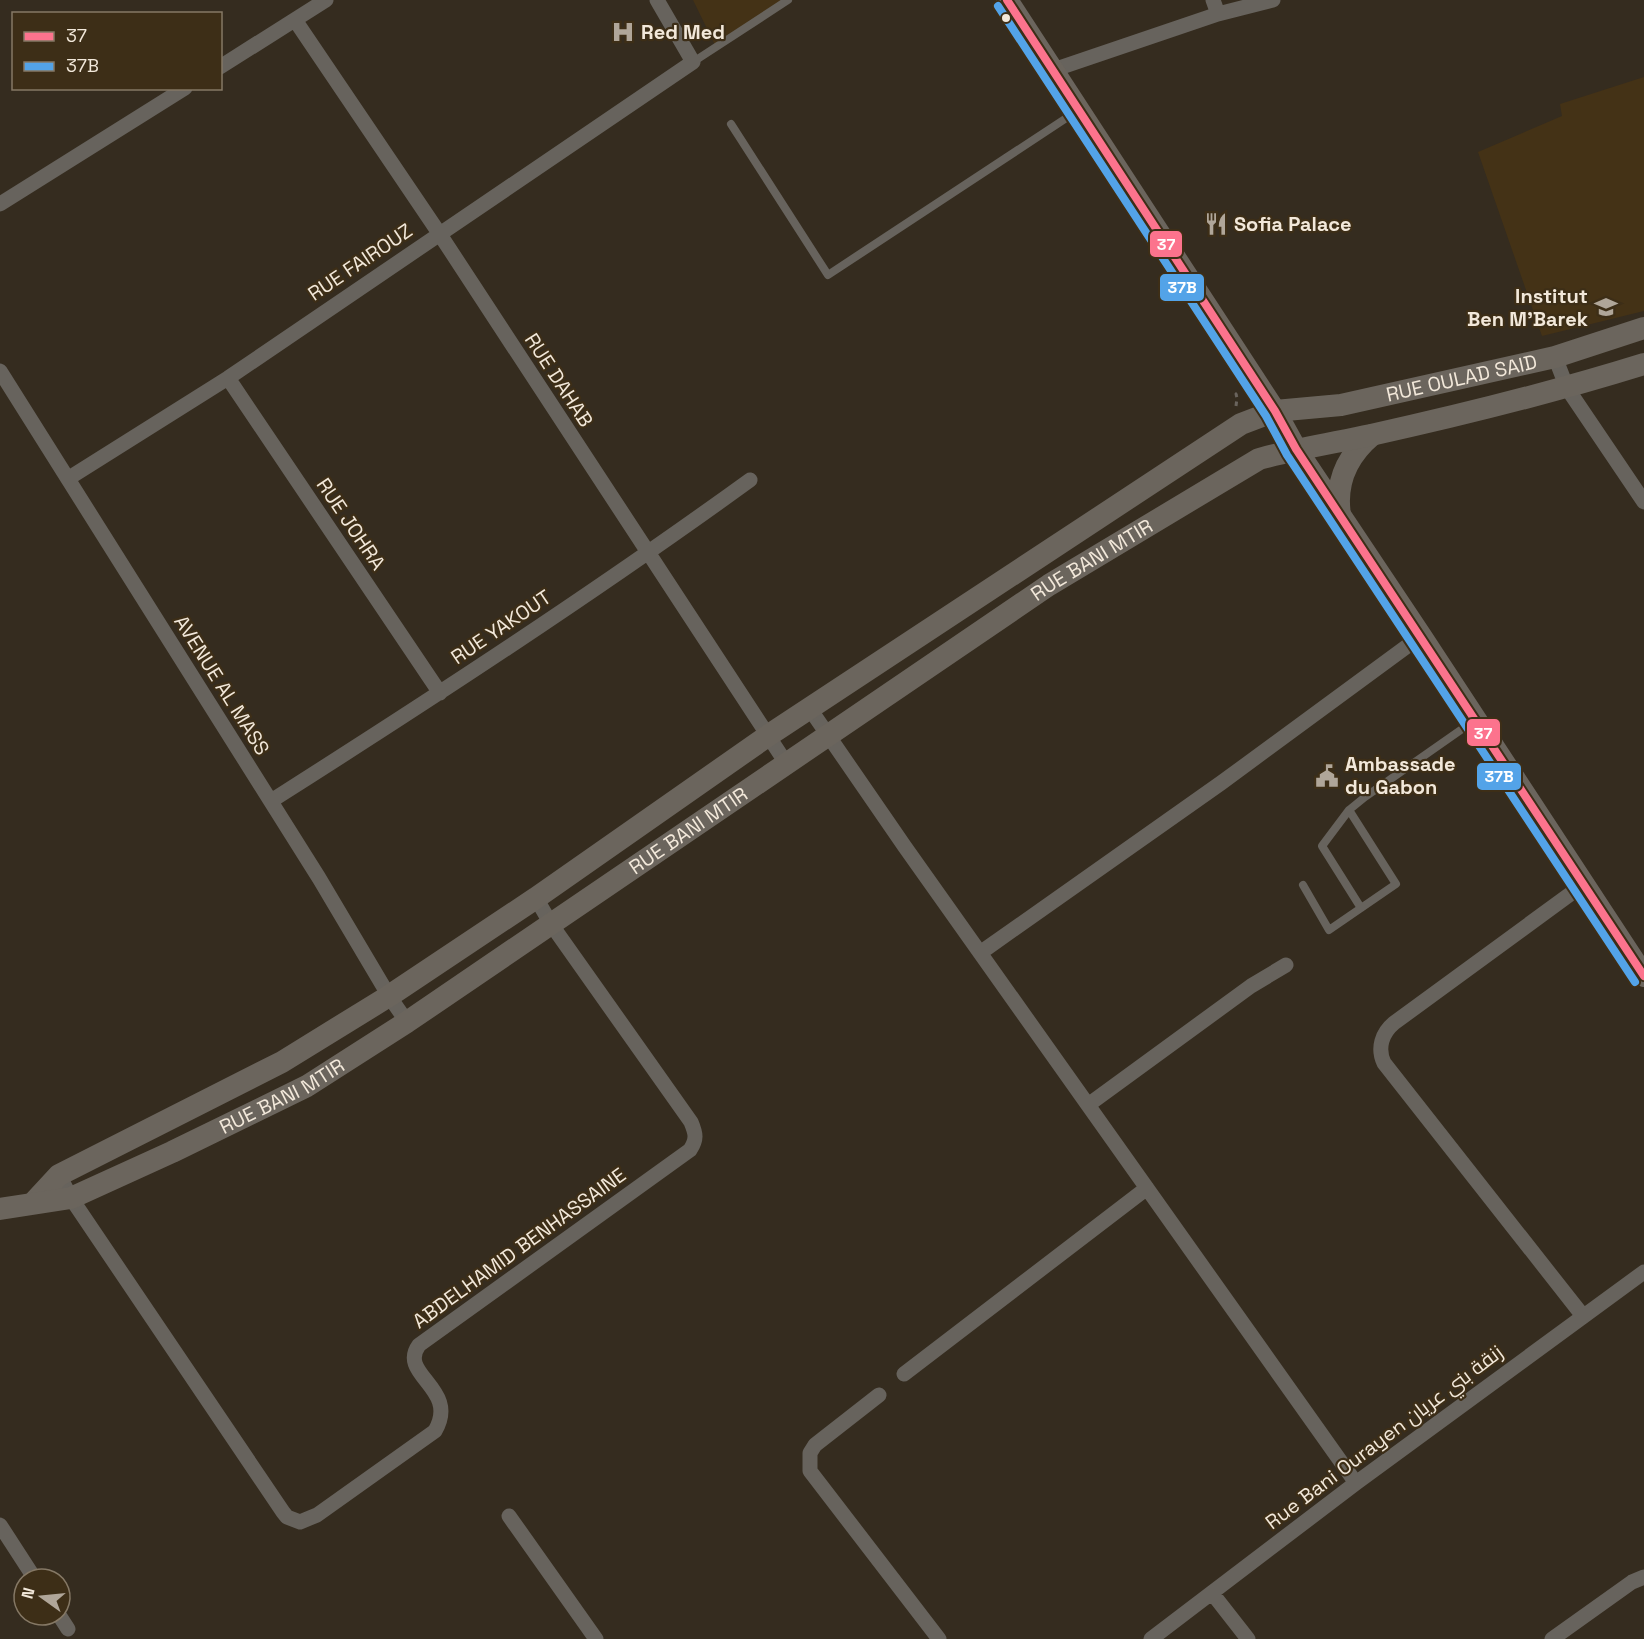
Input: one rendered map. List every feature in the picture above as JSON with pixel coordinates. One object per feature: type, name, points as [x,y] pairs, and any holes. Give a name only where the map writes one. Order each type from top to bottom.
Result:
[{"type":"street","points":[[222,66],[326,0]]},
{"type":"street","points":[[657,0],[693,62]]},
{"type":"street","points":[[1007,0],[1275,411],[1296,449],[1422,636],[1644,976]]},
{"type":"street","points":[[1053,70],[1215,7],[1273,0]]},
{"type":"street","name":"RUE DAHAB","points":[[295,20],[439,233],[786,763]]},
{"type":"street","name":"RUE FAIROUZ","points":[[69,478],[228,378],[693,62]]},
{"type":"street","points":[[0,204],[182,90]]},
{"type":"street","name":"RUE OULAD SAID","points":[[1275,411],[1341,405],[1555,357],[1644,328]]},
{"type":"street","points":[[1555,357],[1568,388],[1644,502]]},
{"type":"street","name":"RUE OULAD SAID","points":[[1296,449],[1372,435],[1568,388],[1644,364]]},
{"type":"street","name":"AVENUE AL MASS","points":[[0,370],[407,1022]]},
{"type":"street","name":"RUE JOHRA","points":[[228,378],[440,693]]},
{"type":"street","name":"RUE BANI MTIR","points":[[33,1202],[59,1175],[282,1062],[389,996],[536,898],[769,735],[1241,424],[1275,411]]},
{"type":"street","points":[[1340,515],[1338,500],[1344,470],[1360,445],[1372,435]]},
{"type":"street","name":"RUE BANI MTIR","points":[[0,1209],[33,1202],[71,1198],[307,1086],[407,1022],[1049,585],[1259,459],[1296,449]]},
{"type":"street","name":"RUE YAKOUT","points":[[270,801],[440,693],[647,553],[750,480]]},
{"type":"street","points":[[980,953],[1221,783],[1422,636]]},
{"type":"street","points":[[810,709],[1356,1483]]},
{"type":"street","points":[[1582,1316],[1384,1063],[1380,1047],[1388,1028],[1394,1023],[1584,884]]},
{"type":"street","name":"ABDELHAMID BENHASSAINE","points":[[59,1175],[71,1198],[283,1512],[293,1520],[300,1522],[308,1520],[435,1431],[440,1422],[441,1405],[439,1398],[415,1366],[414,1356],[419,1345],[690,1150],[696,1141],[691,1122],[551,924],[536,898]]},
{"type":"street","points":[[1088,1105],[1251,986],[1286,965]]},
{"type":"street","points":[[904,1374],[1147,1188]]},
{"type":"street","name":"Rue Bani Ourayen زنقة بني عريان","points":[[1151,1639],[1356,1483],[1644,1272]]},
{"type":"street","points":[[879,1395],[815,1445],[810,1453],[810,1471],[939,1639]]},
{"type":"street","points":[[509,1516],[596,1639]]},
{"type":"street","points":[[0,1525],[27,1567]]},
{"type":"street","points":[[1552,1639],[1632,1582],[1644,1577]]},
{"type":"street","points":[[1212,1593],[1248,1639]]},
{"type":"lane","points":[[693,62],[788,0]]},
{"type":"lane","points":[[731,124],[828,275],[1079,110]]},
{"type":"lane","points":[[1361,908],[1322,846],[1349,810],[1365,796],[1476,720]]},
{"type":"lane","points":[[1303,885],[1329,930],[1396,884],[1349,810]]},
{"type":"shaded area","points":[[693,0],[784,0],[716,47]]},
{"type":"shaded area","points":[[1644,77],[1644,311],[1542,336],[1478,152],[1562,116],[1560,104]]},
{"type":"transit line","name":"37","points":[[1007,0],[1275,411],[1296,449],[1644,976]]},
{"type":"transit line","name":"37B","points":[[998,6],[1266,416],[1287,455],[1635,982]]},
{"type":"place","name":"Red Med","points":[[623,32]]},
{"type":"place","name":"Sofia Palace","points":[[1216,224]]},
{"type":"place","name":"Institut Ben M'Barek","points":[[1606,307]]},
{"type":"place","name":"Ambassade du Gabon","points":[[1327,776]]}]
